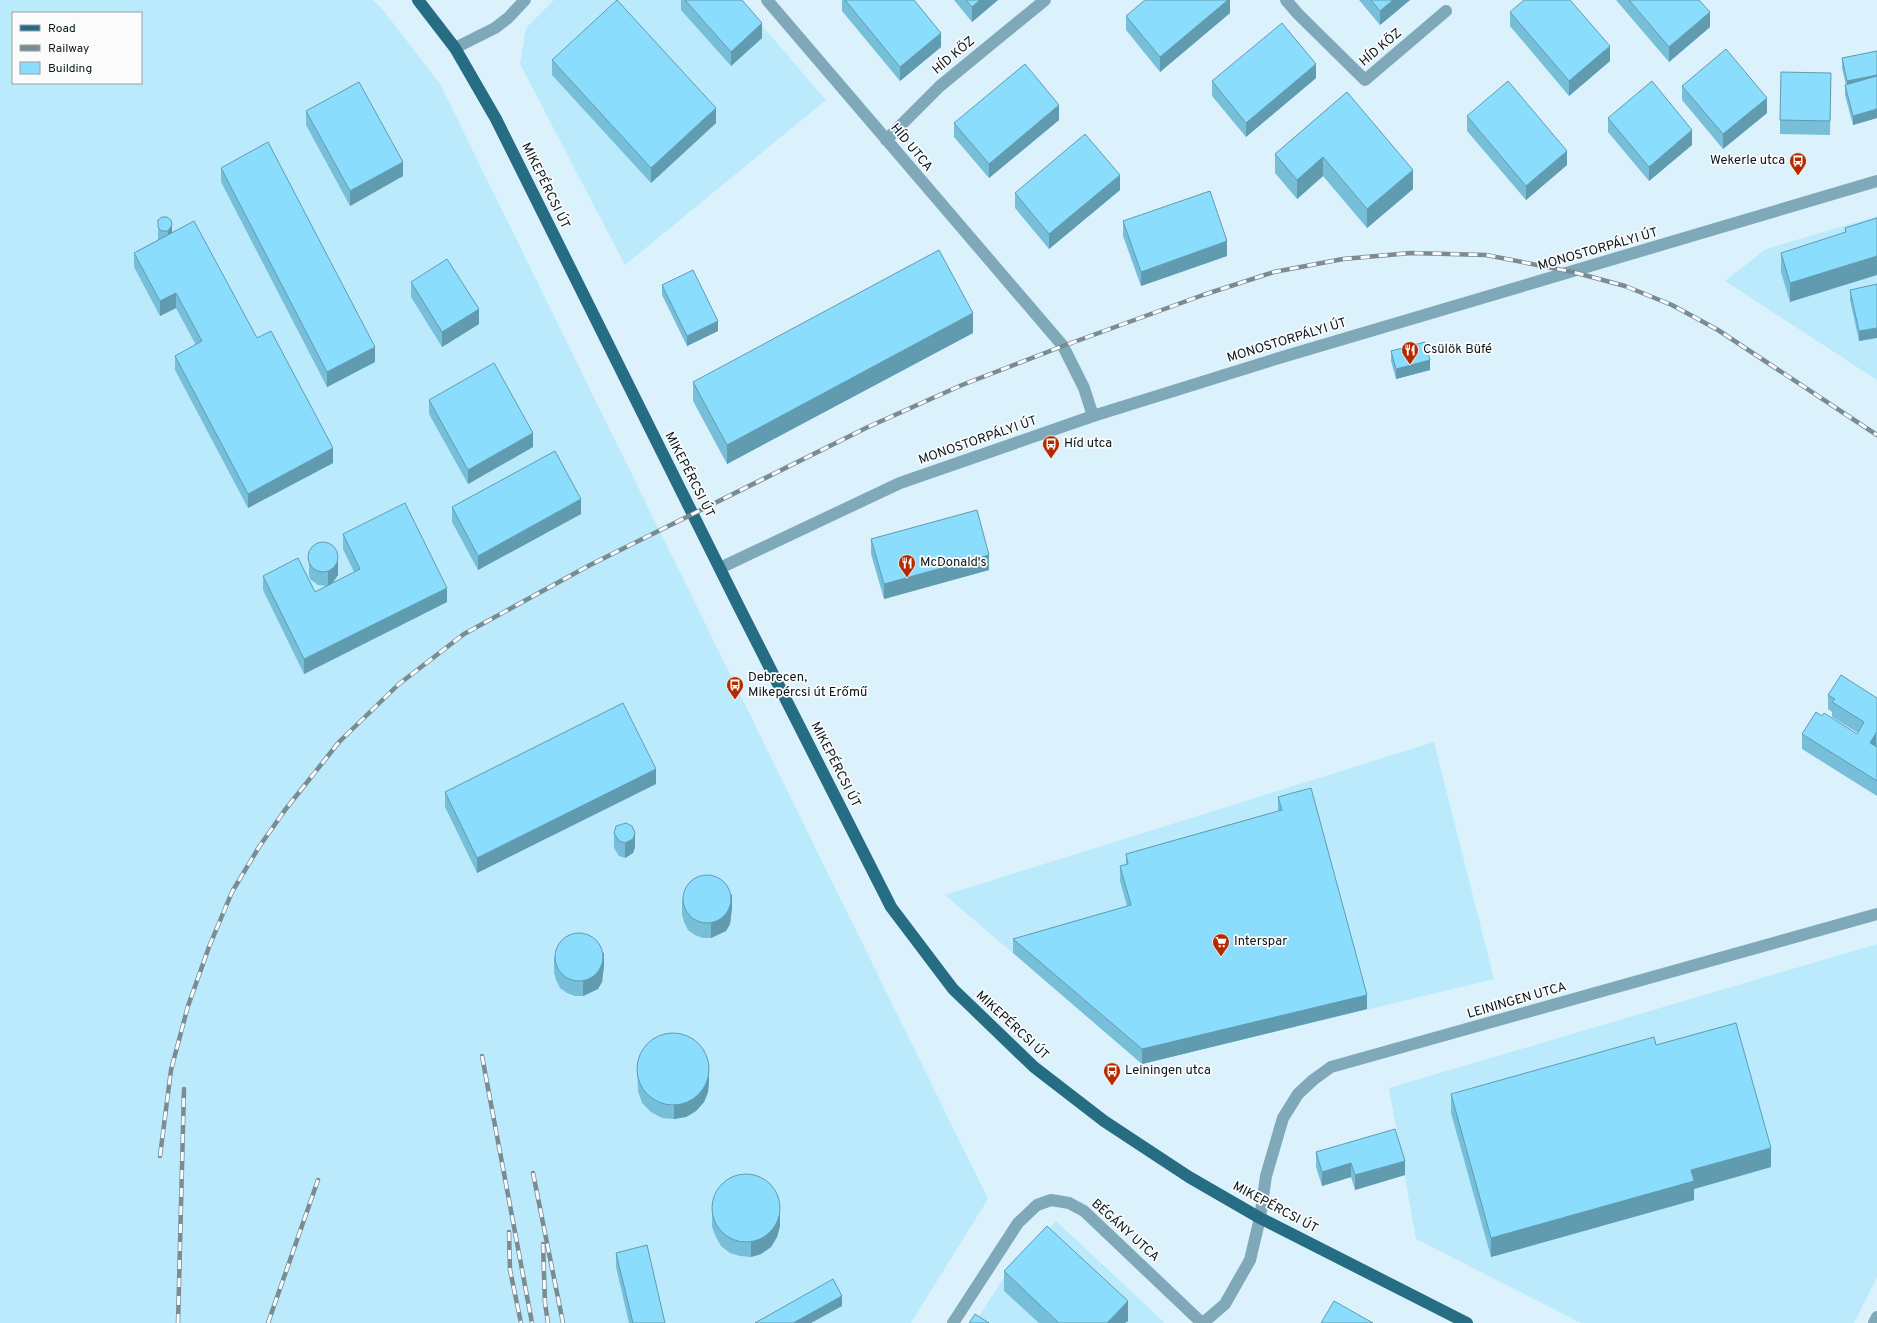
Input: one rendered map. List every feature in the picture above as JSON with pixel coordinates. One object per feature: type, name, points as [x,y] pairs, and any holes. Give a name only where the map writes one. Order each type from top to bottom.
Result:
[{"type":"main road","name":"MIKEPÉRCSI ÚT","points":[[418,0],[455,48],[496,120],[891,907],[953,989],[1034,1068],[1104,1122],[1189,1177],[1260,1218],[1467,1323]]},
{"type":"street","points":[[455,48],[495,28],[508,18],[525,0]]},
{"type":"street","name":"HÍD UTCA","points":[[767,0],[840,83],[886,140],[1063,346],[1084,388],[1093,416]]},
{"type":"street","name":"HÍD KÖZ","points":[[886,140],[940,86],[1044,0]]},
{"type":"street","name":"HÍD KÖZ","points":[[1286,0],[1298,14],[1365,80],[1446,11]]},
{"type":"street","name":"MONOSTORPÁLYI ÚT","points":[[720,568],[900,483],[1093,416],[1279,358],[1877,182]]},
{"type":"street","name":"LEININGEN UTCA","points":[[1202,1323],[1225,1304],[1250,1260],[1260,1218],[1266,1176],[1283,1118],[1298,1094],[1313,1080],[1331,1067],[1877,914]]},
{"type":"street","name":"BÉGÁNY UTCA","points":[[952,1323],[1018,1224],[1037,1205],[1052,1200],[1069,1203],[1084,1211],[1202,1323]]},
{"type":"street","points":[[1874,1323],[1877,1317]]},
{"type":"shaded area","points":[[0,0],[373,0],[383,10],[440,84],[988,1199],[911,1323],[0,1323]]},
{"type":"shaded area","points":[[554,0],[740,0],[826,100],[625,265],[520,64],[526,28]]},
{"type":"shaded area","points":[[1877,216],[1877,380],[1725,281],[1766,249]]},
{"type":"shaded area","points":[[1434,742],[1494,979],[1142,1064],[945,895]]},
{"type":"shaded area","points":[[1877,944],[1877,1277],[1854,1323],[1581,1323],[1416,1239],[1389,1088]]},
{"type":"shaded area","points":[[1056,1221],[1165,1323],[975,1323],[1004,1277]]},
{"type":"building","points":[[617,0],[716,108],[651,168],[552,60]]},
{"type":"building","points":[[685,0],[742,0],[762,23],[731,52]]},
{"type":"building","points":[[845,0],[914,0],[941,33],[900,67]]},
{"type":"building","points":[[966,0],[980,0],[972,7]]},
{"type":"building","points":[[1145,0],[1228,0],[1160,57],[1126,16]]},
{"type":"building","points":[[1371,0],[1393,0],[1380,11]]},
{"type":"building","points":[[1524,0],[1570,0],[1610,46],[1569,81],[1510,12]]},
{"type":"building","points":[[1629,0],[1699,0],[1710,12],[1669,47]]},
{"type":"building","points":[[1282,23],[1316,64],[1246,123],[1212,81]]},
{"type":"building","points":[[1726,49],[1767,98],[1723,134],[1682,86]]},
{"type":"building","points":[[1877,51],[1877,75],[1847,81],[1842,58]]},
{"type":"building","points":[[1025,64],[1059,105],[989,164],[954,123]]},
{"type":"building","points":[[1781,72],[1831,73],[1830,121],[1780,120]]},
{"type":"building","points":[[1877,76],[1877,109],[1853,116],[1845,85]]},
{"type":"building","points":[[1508,81],[1567,151],[1526,186],[1467,116]]},
{"type":"building","points":[[1652,81],[1692,130],[1649,167],[1608,118]]},
{"type":"building","points":[[359,82],[403,162],[350,191],[306,111]]},
{"type":"building","points":[[1347,92],[1413,170],[1367,209],[1323,157],[1297,180],[1275,154]]},
{"type":"building","points":[[1085,134],[1120,175],[1049,234],[1015,193]]},
{"type":"building","points":[[268,142],[375,347],[327,372],[221,168]]},
{"type":"building","points":[[1210,191],[1227,241],[1141,272],[1123,221]]},
{"type":"building","points":[[162,217],[167,217],[171,220],[172,225],[168,231],[161,231],[158,227],[158,220]]},
{"type":"building","points":[[1877,218],[1877,256],[1790,283],[1781,253],[1846,232],[1845,228]]},
{"type":"building","points":[[194,221],[257,338],[271,331],[333,448],[248,494],[175,356],[202,341],[176,293],[160,301],[134,253]]},
{"type":"building","points":[[939,250],[973,313],[727,445],[693,382]]},
{"type":"building","points":[[447,259],[479,309],[442,332],[411,282]]},
{"type":"building","points":[[693,270],[718,321],[687,336],[662,285]]},
{"type":"building","points":[[1877,284],[1877,328],[1859,331],[1850,290]]},
{"type":"building","points":[[1425,342],[1430,360],[1396,369],[1391,351]]},
{"type":"building","points":[[494,363],[533,433],[468,470],[429,400]]},
{"type":"building","points":[[555,451],[581,499],[478,556],[452,507]]},
{"type":"building","points":[[405,503],[447,588],[304,659],[263,576],[298,558],[315,592],[360,569],[343,534]]},
{"type":"building","points":[[977,510],[989,555],[884,584],[871,539]]},
{"type":"building","points":[[323,542],[329,543],[337,551],[337,563],[329,571],[323,572],[317,571],[309,563],[308,557],[309,551],[317,543]]},
{"type":"building","points":[[1841,675],[1877,698],[1877,733],[1870,743],[1877,747],[1877,781],[1802,734],[1816,712],[1822,716],[1824,713],[1857,734],[1864,722],[1832,702],[1835,699],[1828,695]]},
{"type":"building","points":[[623,703],[656,769],[477,858],[445,792]]},
{"type":"building","points":[[1311,788],[1367,995],[1142,1049],[1013,939],[1131,905],[1120,866],[1128,864],[1126,854],[1282,810],[1278,797]]},
{"type":"building","points":[[626,823],[632,826],[635,833],[633,839],[625,843],[619,841],[614,833],[616,826]]},
{"type":"building","points":[[702,875],[712,875],[721,879],[727,885],[730,890],[730,908],[721,919],[712,923],[702,923],[693,919],[687,913],[683,904],[683,894],[687,885],[693,879]]},
{"type":"building","points":[[574,933],[584,933],[593,937],[599,943],[602,948],[602,966],[593,977],[584,981],[574,981],[565,977],[559,971],[555,962],[555,952],[559,943],[565,937]]},
{"type":"building","points":[[1736,1023],[1771,1148],[1691,1170],[1694,1181],[1491,1238],[1451,1094],[1654,1037],[1656,1045]]},
{"type":"building","points":[[673,1033],[693,1039],[703,1049],[709,1069],[703,1089],[693,1099],[673,1105],[653,1099],[643,1089],[637,1069],[643,1049],[653,1039]]},
{"type":"building","points":[[1395,1129],[1405,1161],[1355,1175],[1351,1163],[1322,1172],[1316,1152]]},
{"type":"building","points":[[746,1174],[759,1177],[770,1184],[777,1195],[780,1208],[777,1221],[770,1232],[759,1239],[746,1242],[733,1239],[722,1232],[715,1221],[712,1208],[715,1195],[722,1184],[733,1177]]},
{"type":"building","points":[[1047,1226],[1128,1301],[1107,1323],[1059,1323],[1004,1271]]},
{"type":"building","points":[[647,1245],[665,1323],[633,1323],[616,1253]]},
{"type":"building","points":[[833,1279],[842,1296],[793,1323],[755,1323]]},
{"type":"building","points":[[1334,1301],[1373,1323],[1321,1323]]},
{"type":"building","points":[[975,1314],[989,1323],[969,1323]]},
{"type":"railway","points":[[160,1156],[171,1070],[188,1006],[209,947],[232,892],[259,847],[285,810],[339,742],[399,684],[464,634],[590,565],[868,427],[962,385],[1063,346],[1203,295],[1274,272],[1343,259],[1411,253],[1486,255],[1573,272],[1625,286],[1672,305],[1718,330],[1877,435]]},
{"type":"railway","points":[[482,1056],[532,1323]]},
{"type":"railway","points":[[178,1323],[184,1089]]},
{"type":"railway","points":[[533,1173],[563,1323]]},
{"type":"railway","points":[[268,1323],[318,1180]]},
{"type":"railway","points":[[509,1232],[510,1270],[521,1323]]},
{"type":"railway","points":[[543,1244],[545,1303],[548,1323]]},
{"type":"place","name":"Wekerle utca","points":[[1798,176]]},
{"type":"place","name":"Csülök Büfé","points":[[1410,365]]},
{"type":"place","name":"Híd utca","points":[[1051,459]]},
{"type":"place","name":"McDonald's","points":[[907,578]]},
{"type":"place","name":"Debrecen, Mikepércsi út Erőmű","points":[[735,700]]},
{"type":"place","name":"Interspar","points":[[1221,957]]},
{"type":"place","name":"Leiningen utca","points":[[1112,1086]]}]
